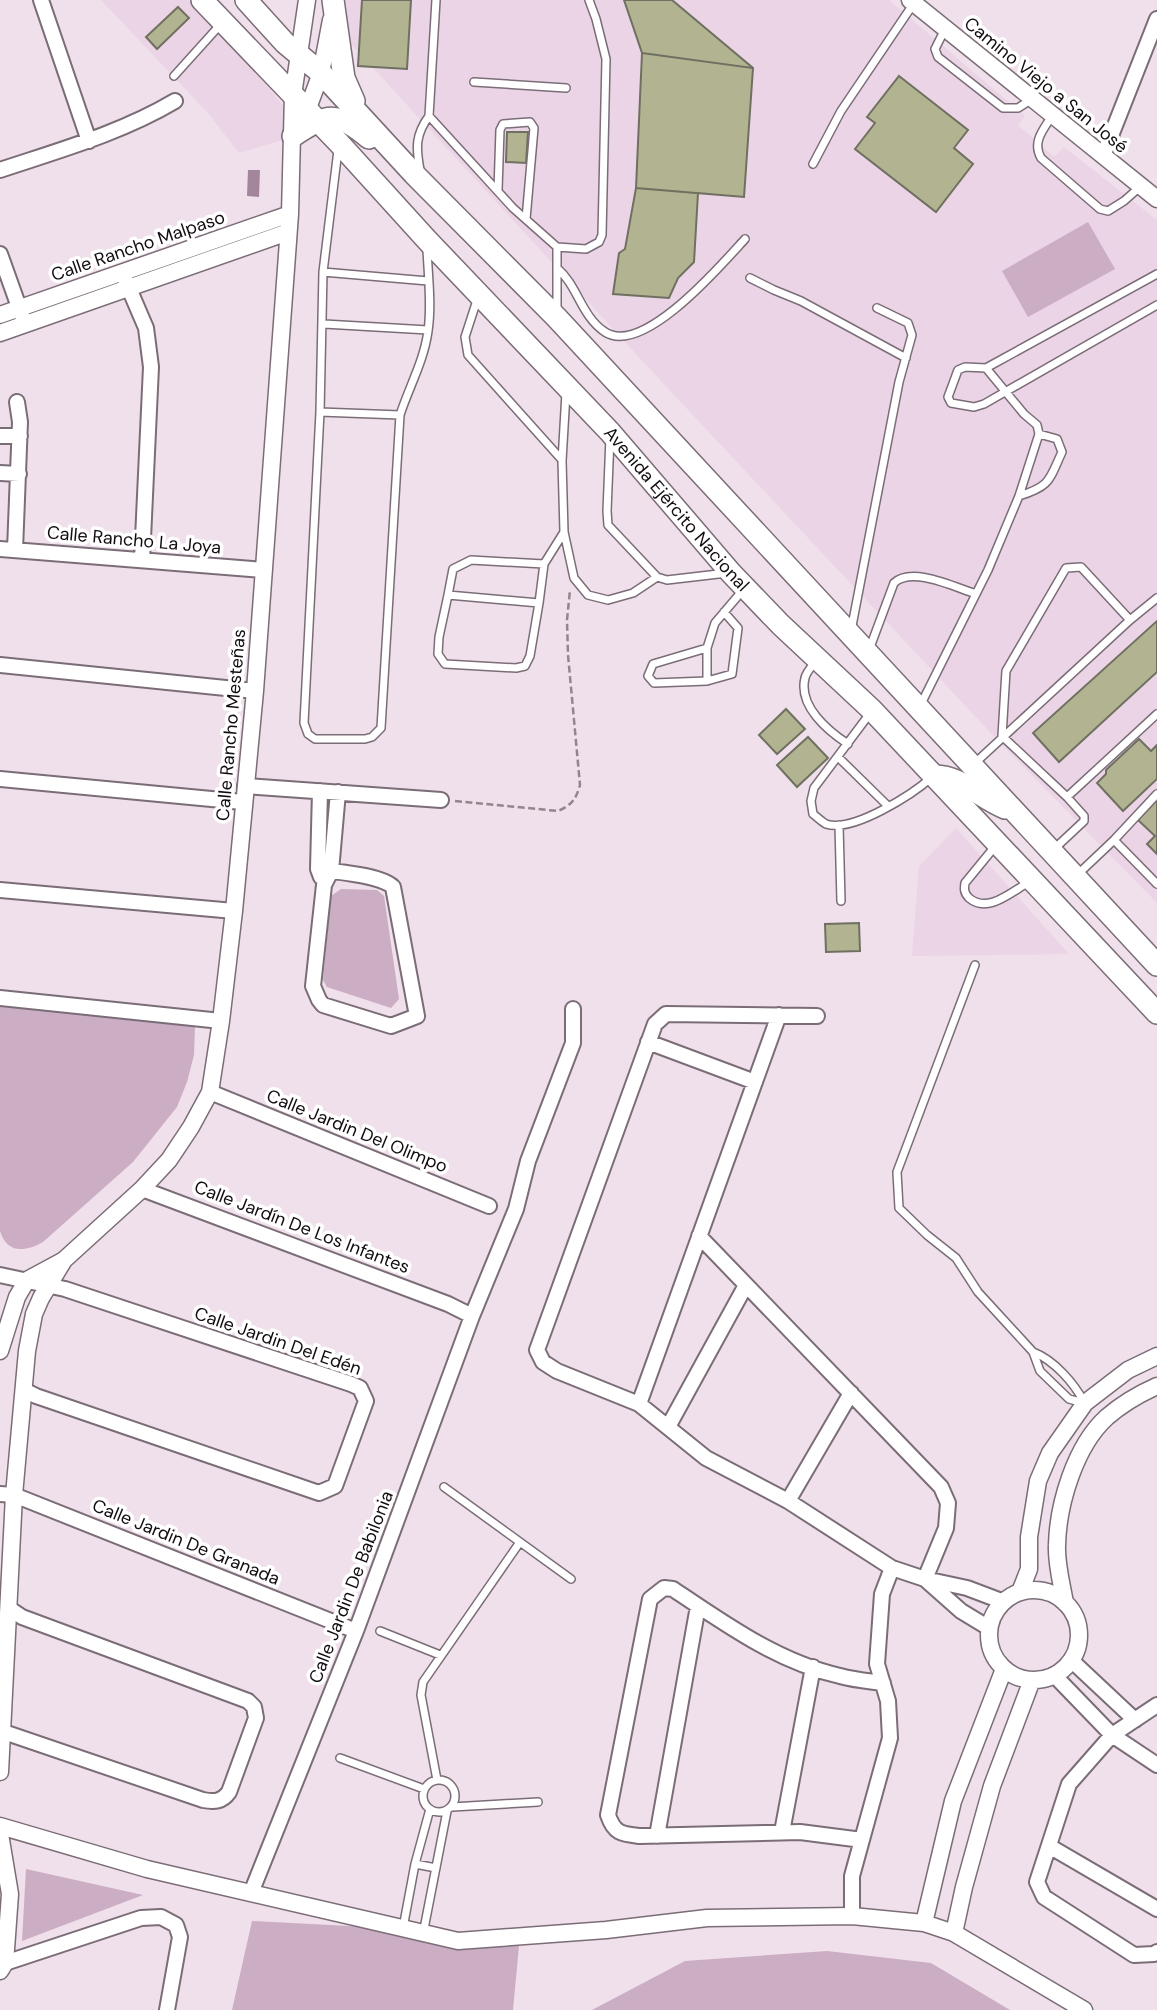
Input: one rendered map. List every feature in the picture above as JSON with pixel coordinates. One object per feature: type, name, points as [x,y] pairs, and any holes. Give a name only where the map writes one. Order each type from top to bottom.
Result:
[{"type":"main road","name":"Avenida Ejército Nacional","points":[[202,0],[610,432],[738,580],[872,710],[1157,1013]]},
{"type":"main road","points":[[209,0],[262,50],[292,48]]},
{"type":"main road","points":[[246,0],[557,318],[1157,965]]},
{"type":"main road","points":[[333,0],[344,78],[358,113]]},
{"type":"main road","points":[[293,136],[312,116],[344,120],[418,178]]},
{"type":"main road","points":[[872,710],[917,746],[933,746],[944,734]]},
{"type":"main road","points":[[933,776],[948,777],[989,802],[1014,811]]},
{"type":"street","points":[[41,0],[89,141]]},
{"type":"street","name":"Calle Rancho Mesteñas","points":[[27,1280],[64,1260],[142,1189],[169,1160],[210,1092],[222,1021],[255,691],[290,214],[292,48],[307,0]]},
{"type":"street","points":[[312,116],[333,0]]},
{"type":"street","name":"Camino Viejo a San José","points":[[912,1],[1157,199]]},
{"type":"street","points":[[1103,156],[1157,19]]},
{"type":"street","points":[[0,170],[89,141],[149,117],[175,101]]},
{"type":"street","name":"Calle Rancho Malpaso","points":[[0,315],[290,214]]},
{"type":"street","name":"Calle Rancho Malpaso","points":[[0,333],[288,232]]},
{"type":"street","points":[[0,254],[25,324]]},
{"type":"street","points":[[122,272],[146,328],[151,367],[142,559]]},
{"type":"street","points":[[7,549],[19,474],[18,402]]},
{"type":"street","points":[[0,436],[20,436]]},
{"type":"street","points":[[0,473],[19,474]]},
{"type":"street","name":"Calle Rancho La Joya","points":[[7,549],[264,570]]},
{"type":"street","points":[[0,665],[255,691]]},
{"type":"street","points":[[0,779],[244,794],[320,791],[441,800]]},
{"type":"street","points":[[320,791],[324,885],[313,986],[319,1000],[323,1004],[391,1026],[417,1016],[393,887],[385,881],[324,870]]},
{"type":"street","points":[[324,870],[338,792]]},
{"type":"street","points":[[0,890],[234,911]]},
{"type":"street","points":[[0,998],[222,1021]]},
{"type":"street","name":"Calle Jardin De Babilonia","points":[[251,1894],[356,1630],[472,1316],[516,1209],[528,1161],[573,1043],[573,1009]]},
{"type":"street","points":[[817,1016],[666,1014],[655,1024],[537,1350],[543,1362],[557,1371],[639,1404],[706,1458],[788,1501],[892,1568],[925,1579],[967,1588],[1004,1602]]},
{"type":"street","points":[[639,1404],[779,1015]]},
{"type":"street","points":[[648,1042],[755,1082]]},
{"type":"street","name":"Calle Jardin Del Olimpo","points":[[210,1092],[489,1206]]},
{"type":"street","name":"Calle Jardín De Los Infantes","points":[[142,1189],[448,1304],[472,1316]]},
{"type":"street","points":[[699,1236],[941,1487],[948,1503],[946,1528],[925,1579]]},
{"type":"street","name":"Calle Rancho Mesteñas","points":[[0,1772],[10,1609],[7,1494],[34,1314],[64,1260]]},
{"type":"street","points":[[0,1275],[50,1286]]},
{"type":"street","points":[[0,1351],[17,1297],[27,1280]]},
{"type":"street","points":[[668,1427],[747,1285]]},
{"type":"street","name":"Calle Jardin Del Edén","points":[[24,1390],[319,1493],[335,1486],[364,1408],[365,1395],[360,1388],[351,1384],[50,1286]]},
{"type":"street","points":[[1020,1592],[1029,1569],[1029,1537],[1038,1481],[1050,1453],[1085,1403],[1128,1370],[1157,1356]]},
{"type":"street","points":[[1065,1603],[1044,1592],[1020,1592],[1004,1602],[994,1614],[989,1628],[989,1643],[994,1657],[1004,1669],[1017,1677],[1032,1680],[1054,1675],[1071,1660],[1077,1646],[1078,1630],[1074,1616],[1065,1603],[1056,1548],[1060,1507],[1071,1474],[1087,1444],[1105,1419],[1137,1396],[1157,1386]]},
{"type":"street","points":[[788,1501],[851,1393]]},
{"type":"street","points":[[1085,1403],[1105,1419]]},
{"type":"street","name":"Calle Jardin De Granada","points":[[7,1494],[356,1630]]},
{"type":"street","points":[[852,1916],[852,1876],[890,1738],[888,1701],[877,1664],[882,1594],[892,1568]]},
{"type":"street","points":[[925,1579],[961,1611],[989,1628]]},
{"type":"street","points":[[862,1840],[800,1832],[657,1836],[622,1834],[612,1826],[608,1815],[650,1599],[664,1588],[673,1589],[743,1636],[813,1667],[839,1676],[883,1683]]},
{"type":"street","points":[[657,1836],[698,1606]]},
{"type":"street","points":[[1,1731],[212,1801],[225,1797],[229,1792],[256,1718],[254,1707],[248,1702],[22,1617],[10,1609]]},
{"type":"street","points":[[1071,1660],[1135,1720]]},
{"type":"street","points":[[782,1832],[813,1667]]},
{"type":"street","points":[[924,1923],[953,1801],[1004,1669]]},
{"type":"street","points":[[1054,1675],[1112,1735],[1157,1765]]},
{"type":"street","points":[[954,1933],[992,1786],[1032,1680]]},
{"type":"street","points":[[1157,1705],[1112,1735],[1069,1784],[1037,1882],[1044,1897],[1134,1955],[1157,1952]]},
{"type":"street","points":[[0,1826],[147,1869],[458,1941],[606,1930],[707,1918],[852,1916],[924,1923],[954,1933],[1084,2010]]},
{"type":"street","points":[[0,1834],[10,1895],[3,1967],[148,1917],[161,1917],[176,1925],[180,1937],[167,2010]]},
{"type":"street","points":[[1049,1846],[1157,1909]]},
{"type":"lane","points":[[418,178],[415,144],[420,128],[429,116],[436,0]]},
{"type":"lane","points":[[429,116],[498,191],[557,247],[586,249],[598,242],[602,235],[606,59],[589,0]]},
{"type":"lane","points":[[813,164],[841,111],[912,1]]},
{"type":"lane","points":[[174,76],[223,22]]},
{"type":"lane","points":[[946,28],[935,49],[938,57],[1003,108],[1018,108],[1032,99]]},
{"type":"lane","points":[[474,82],[566,88]]},
{"type":"lane","points":[[1052,115],[1038,139],[1038,153],[1100,209],[1108,211],[1141,186]]},
{"type":"lane","points":[[498,191],[500,130],[503,124],[530,122],[534,128],[526,219]]},
{"type":"lane","points":[[339,143],[323,272],[324,324],[304,723],[308,734],[315,739],[365,739],[372,737],[381,728],[400,415],[418,372],[428,331],[427,240]]},
{"type":"lane","points":[[558,268],[572,282],[578,299],[592,321],[607,334],[633,335],[646,330],[698,289],[745,239]]},
{"type":"lane","points":[[557,247],[557,318]]},
{"type":"lane","points":[[323,272],[428,281]]},
{"type":"lane","points":[[1157,274],[986,368],[965,367],[958,370],[949,401],[954,405],[979,406],[1157,305]]},
{"type":"lane","points":[[750,278],[801,301],[906,358]]},
{"type":"lane","points":[[480,293],[465,337],[468,355],[562,461]]},
{"type":"lane","points":[[850,635],[900,382],[912,335],[908,323],[877,308]]},
{"type":"lane","points":[[324,324],[428,331]]},
{"type":"lane","points":[[919,708],[976,594],[1019,496],[1039,435],[1037,425],[1024,414],[986,368]]},
{"type":"lane","points":[[566,385],[562,461],[564,531],[574,578],[588,595],[608,600],[633,593],[657,577]]},
{"type":"lane","points":[[320,412],[400,415]]},
{"type":"lane","points":[[610,432],[608,525],[657,577],[667,580],[738,580],[724,612],[715,623],[707,648],[707,681]]},
{"type":"lane","points":[[1019,496],[1044,486],[1062,452],[1057,439],[1039,435]]},
{"type":"lane","points":[[544,564],[471,559],[453,569],[439,637],[439,654],[445,663],[516,668],[525,666],[530,656],[540,603],[544,564],[564,531]]},
{"type":"lane","points":[[1002,736],[1006,671],[1066,568],[1081,567],[1130,620]]},
{"type":"lane","points":[[867,654],[894,583],[901,577],[915,575],[976,594]]},
{"type":"lane","points":[[448,595],[540,603]]},
{"type":"lane","points":[[972,766],[1157,598]]},
{"type":"lane","points":[[707,648],[653,663],[648,676],[654,684],[707,681],[732,674],[738,628],[724,612]]},
{"type":"lane","points":[[817,659],[805,677],[805,695],[816,716],[833,734],[848,744]]},
{"type":"lane","points":[[872,710],[814,788],[811,801],[813,814],[826,824],[850,824],[918,790],[933,776]]},
{"type":"lane","points":[[1068,797],[1157,714]]},
{"type":"lane","points":[[1002,736],[1068,797],[1084,816],[1084,821],[1052,851]]},
{"type":"lane","points":[[838,757],[888,806]]},
{"type":"lane","points":[[1075,877],[1157,794]]},
{"type":"lane","points":[[839,825],[841,901]]},
{"type":"lane","points":[[1114,840],[1157,884]]},
{"type":"lane","points":[[998,844],[965,883],[966,896],[979,904],[991,904],[1033,880]]},
{"type":"lane","points":[[975,965],[897,1172],[899,1208],[956,1258],[978,1292],[1032,1352],[1040,1371],[1069,1399],[1085,1403]]},
{"type":"lane","points":[[1032,1352],[1044,1357],[1078,1390],[1085,1403]]},
{"type":"lane","points":[[444,1487],[571,1578]]},
{"type":"lane","points":[[437,1780],[421,1695],[425,1675],[520,1542]]},
{"type":"lane","points":[[380,1631],[440,1655]]},
{"type":"lane","points":[[341,1758],[424,1789]]},
{"type":"lane","points":[[423,1934],[449,1809],[456,1797],[453,1786],[448,1782],[432,1781],[424,1789],[423,1800],[430,1810],[438,1813],[449,1809],[538,1802]]},
{"type":"lane","points":[[403,1928],[415,1864],[430,1810]]},
{"type":"lane","points":[[415,1864],[436,1868]]},
{"type":"path","points":[[441,800],[558,811],[569,806],[576,798],[580,785],[567,620],[568,596],[574,578]]},
{"type":"shaded area","points":[[101,0],[188,0],[244,58],[289,113],[286,139],[239,153],[208,113]]},
{"type":"shaded area","points":[[342,0],[889,0],[1025,116],[1018,125],[1054,157],[1064,147],[1157,220],[1157,903],[987,729],[647,366],[340,32]]},
{"type":"shaded area","points":[[248,170],[260,170],[259,197],[247,196]]},
{"type":"shaded area","points":[[1088,222],[1115,269],[1028,317],[1002,271]]},
{"type":"shaded area","points":[[956,828],[1069,954],[912,956],[919,866]]},
{"type":"shaded area","points":[[341,889],[377,890],[384,896],[399,999],[391,1008],[327,987],[323,980],[331,896]]},
{"type":"shaded area","points":[[0,1005],[184,1019],[195,1026],[194,1055],[177,1107],[133,1162],[43,1242],[23,1249],[7,1244],[0,1231]]},
{"type":"shaded area","points":[[26,1869],[143,1895],[22,1941]]},
{"type":"shaded area","points":[[252,1921],[520,1935],[513,2010],[232,2010]]},
{"type":"shaded area","points":[[827,1951],[931,1963],[1010,2010],[592,2010],[685,1961]]},
{"type":"building","points":[[362,0],[411,0],[407,69],[358,66]]},
{"type":"building","points":[[624,0],[672,0],[753,68],[744,197],[698,193],[694,262],[678,278],[669,298],[613,294],[619,253],[625,249],[636,188],[642,53]]},
{"type":"building","points":[[178,7],[189,18],[157,49],[146,37]]},
{"type":"building","points":[[642,53],[753,68],[744,197],[636,188]]},
{"type":"building","points":[[899,76],[968,130],[954,148],[973,164],[936,212],[855,149],[875,123],[867,117]]},
{"type":"building","points":[[507,132],[528,132],[526,163],[506,162]]},
{"type":"building","points":[[1157,621],[1157,672],[1059,762],[1033,733]]},
{"type":"building","points":[[786,709],[805,729],[777,754],[759,735]]},
{"type":"building","points":[[808,737],[828,758],[797,787],[777,765]]},
{"type":"building","points":[[1139,739],[1151,751],[1157,745],[1157,779],[1123,811],[1097,783],[1106,774],[1106,770]]},
{"type":"building","points":[[1157,800],[1157,854],[1147,844],[1155,836],[1138,820]]},
{"type":"building","points":[[859,923],[860,951],[826,952],[825,924]]}]
